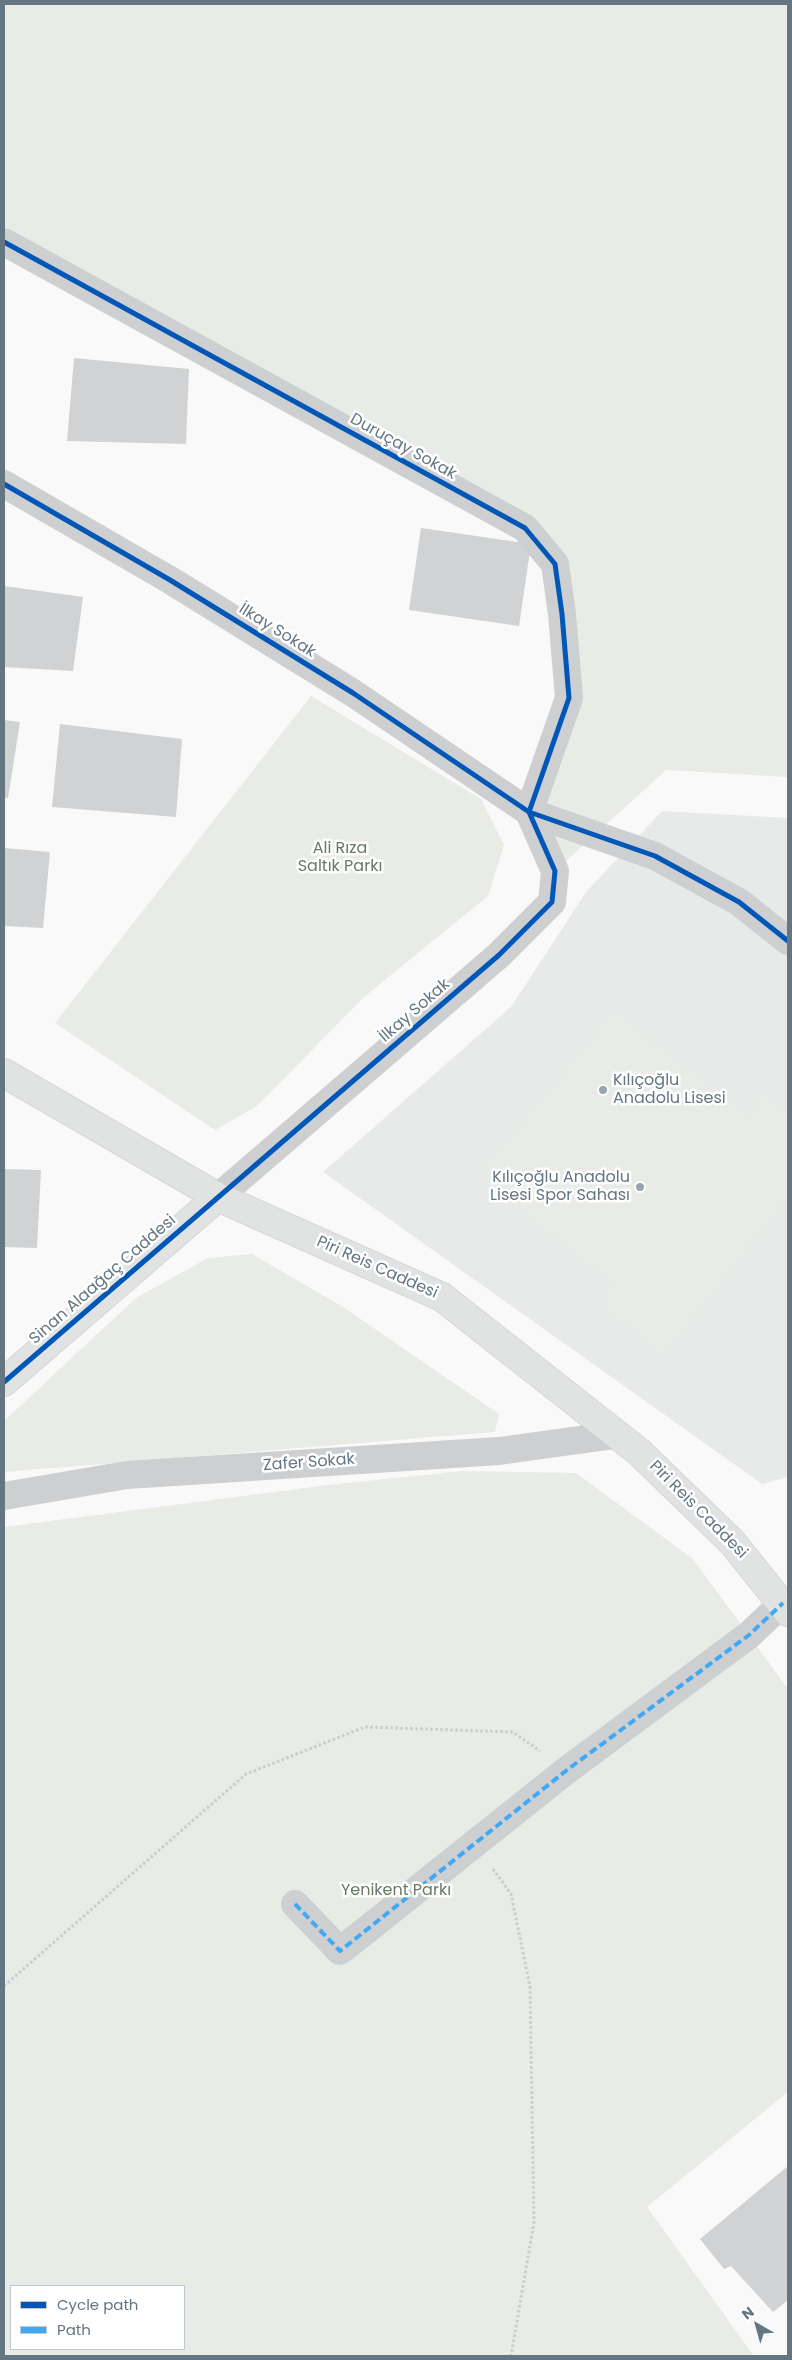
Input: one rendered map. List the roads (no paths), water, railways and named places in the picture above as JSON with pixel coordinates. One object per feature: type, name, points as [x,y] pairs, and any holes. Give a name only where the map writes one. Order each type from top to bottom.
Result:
[{"type":"main road","name":"Piri Reis Caddesi","points":[[4,1073],[218,1198],[442,1297],[639,1452],[732,1542],[786,1608]]},
{"type":"main road","name":"Sinan Alaağaç Caddesi","points":[[4,1382],[218,1198]]},
{"type":"street","name":"Duruçay Sokak","points":[[4,242],[525,528],[555,564],[562,614],[569,698],[529,812]]},
{"type":"street","name":"İlkay Sokak","points":[[4,484],[170,580],[353,693],[529,812],[654,856],[738,902],[788,941]]},
{"type":"street","name":"İlkay Sokak","points":[[218,1198],[499,955],[552,902],[555,871],[529,812]]},
{"type":"street","name":"Zafer Sokak","points":[[4,1496],[127,1475],[499,1451],[615,1435]]},
{"type":"street","points":[[295,1904],[340,1951],[474,1842],[567,1770],[786,1608]]},
{"type":"place","name":"Kılıçoğlu Anadolu Lisesi","points":[[603,1090]]},
{"type":"place","name":"Kılıçoğlu Anadolu Lisesi Spor Sahası","points":[[640,1187]]},
{"type":"park label","name":"Ali Rıza Saltık Parkı","points":[[340,858]]},
{"type":"park label","name":"Yenikent Parkı","points":[[396,1891]]}]
